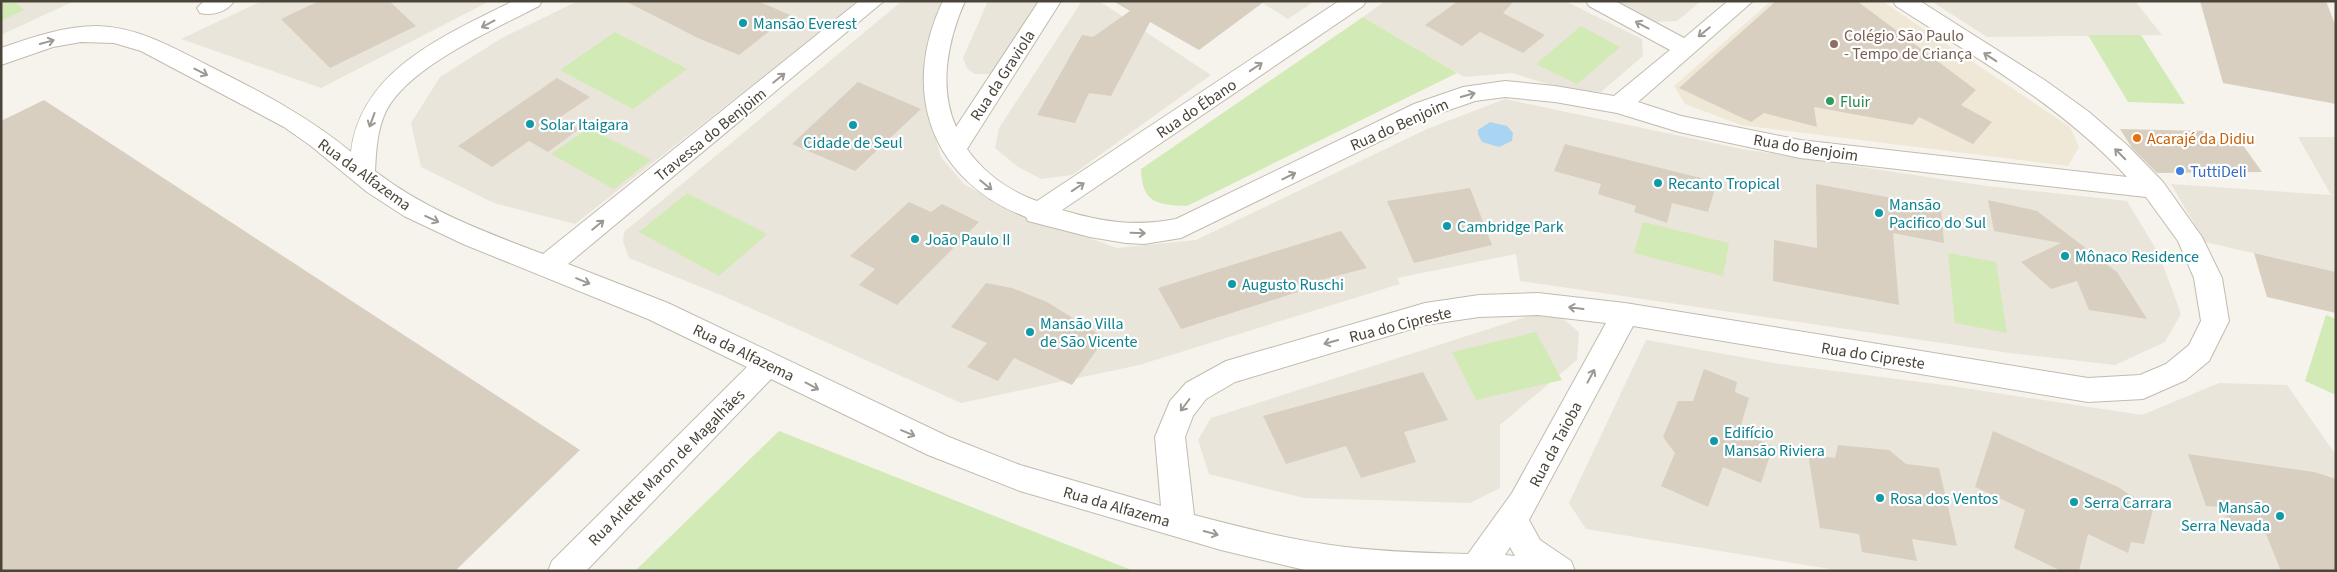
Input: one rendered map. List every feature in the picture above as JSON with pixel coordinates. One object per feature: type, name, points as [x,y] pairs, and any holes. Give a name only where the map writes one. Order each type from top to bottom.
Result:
[{"type":"street","points":[[362,174],[366,137],[377,107],[398,80],[440,51],[531,1]]},
{"type":"street","name":"Travessa do Benjoim","points":[[547,266],[873,1]]},
{"type":"street","name":"Rua do Benjoim","points":[[954,1],[938,44],[934,80],[938,118],[953,150],[971,172],[1003,198],[1037,214],[1100,230],[1144,234],[1181,228],[1423,110],[1472,93],[1505,89],[1555,94],[1619,105],[1679,124],[1800,149],[2154,189]]},
{"type":"street","name":"Rua da Graviola","points":[[953,150],[1050,1]]},
{"type":"street","name":"Rua do Ébano","points":[[1037,214],[1355,1]]},
{"type":"street","points":[[1597,1],[1685,48]]},
{"type":"street","points":[[1619,105],[1742,1]]},
{"type":"street","name":"Rua do Cipreste","points":[[1179,524],[1170,437],[1180,410],[1196,391],[1226,373],[1425,314],[1479,306],[1538,304],[1624,314],[2088,390],[2143,387],[2176,372],[2199,354],[2214,321],[2208,278],[2189,237],[2154,189],[2118,151],[2080,118],[2038,87],[1904,1]]},
{"type":"street","name":"Rua da Alfazema","points":[[1,57],[33,45],[67,36],[99,34],[126,37],[151,46],[275,110],[316,137],[362,174],[410,208],[654,309],[769,363],[863,413],[982,464],[1075,495],[1270,549],[1308,563],[1357,562],[1530,571]]},
{"type":"street","name":"Rua da Taioba","points":[[1477,568],[1512,519],[1538,477],[1624,314]]},
{"type":"street","name":"Rua Arlette Maron de Magalhães","points":[[564,571],[769,363]]},
{"type":"street","points":[[1512,519],[1529,550],[1558,571]]},
{"type":"shaded area","points":[[1,1],[74,1],[1,35]]},
{"type":"shaded area","points":[[262,1],[490,1],[321,88],[181,39]]},
{"type":"shaded area","points":[[578,1],[859,1],[575,224],[494,203],[421,167],[411,123],[440,77],[502,38]]},
{"type":"shaded area","points":[[902,1],[943,1],[928,44],[929,115],[941,157],[964,184],[1006,208],[1117,248],[1196,240],[1427,129],[1505,99],[1742,149],[1987,186],[2127,201],[2159,254],[2181,314],[2165,342],[2115,365],[2010,353],[1520,281],[1516,254],[1397,278],[1400,284],[1139,365],[961,403],[728,298],[629,258],[623,242],[624,232]]},
{"type":"shaded area","points":[[988,1],[1043,1],[999,67],[990,74],[974,74],[967,68],[963,58]]},
{"type":"shaded area","points":[[1082,1],[1099,1],[1211,75],[1072,175],[1041,179],[1018,167],[995,148],[999,128]]},
{"type":"shaded area","points":[[1259,1],[1315,1],[1288,19]]},
{"type":"shaded area","points":[[1385,1],[1565,1],[1642,39],[1643,56],[1601,92],[1564,89],[1512,73],[1464,77],[1363,17]]},
{"type":"shaded area","points":[[1613,1],[1701,1],[1677,21],[1654,22]]},
{"type":"shaded area","name":"Colégio São Paulo - Tempo de Criança","points":[[1771,1],[1882,1],[2070,127],[2079,147],[2068,166],[1741,125],[1685,104],[1674,86]]},
{"type":"shaded area","points":[[1931,1],[2135,1],[2162,35],[1987,37]]},
{"type":"shaded area","points":[[2298,137],[2336,137],[2336,272],[2205,242],[2171,184],[2331,195]]},
{"type":"shaded area","points":[[1532,315],[1562,318],[1579,332],[1577,360],[1500,425],[1500,488],[1470,503],[1304,498],[1209,474],[1198,440],[1211,418]]},
{"type":"shaded area","points":[[1646,340],[1780,364],[1944,385],[2142,415],[2219,383],[2287,385],[2336,455],[2336,571],[1842,571],[1586,529],[1569,503]]},
{"type":"green space","points":[[1,1],[13,1],[24,10],[1,21]]},
{"type":"green space","points":[[1363,17],[1457,73],[1187,206],[1167,205],[1153,200],[1148,195],[1144,189],[1141,169]]},
{"type":"green space","points":[[1581,26],[1620,47],[1577,84],[1536,64]]},
{"type":"green space","points":[[615,32],[687,69],[633,109],[560,70]]},
{"type":"green space","points":[[2088,35],[2141,35],[2185,104],[2128,102]]},
{"type":"green space","points":[[589,128],[651,160],[614,189],[551,154]]},
{"type":"green space","points":[[687,193],[767,234],[719,276],[639,232]]},
{"type":"green space","points":[[1643,222],[1729,243],[1723,276],[1634,253]]},
{"type":"green space","points":[[1948,253],[1996,262],[2007,333],[1955,323]]},
{"type":"green space","points":[[2326,315],[2336,319],[2336,395],[2305,381]]},
{"type":"green space","points":[[1536,332],[1562,380],[1476,400],[1452,352]]},
{"type":"green space","points":[[779,431],[1134,571],[635,571]]},
{"type":"water","points":[[1490,122],[1507,126],[1513,133],[1512,141],[1499,147],[1482,142],[1478,130]]},
{"type":"building","points":[[319,1],[389,1],[416,26],[330,68],[281,19]]},
{"type":"building","name":"Mansão Everest","points":[[625,1],[758,1],[790,15],[739,55],[698,38]]},
{"type":"building","points":[[1113,1],[1265,1],[1199,50],[1150,22],[1111,96],[1089,93],[1075,123],[1037,115],[1082,35],[1093,37],[1130,11]]},
{"type":"building","points":[[1458,1],[1514,1],[1503,13],[1545,35],[1523,53],[1480,32],[1462,46],[1425,25]]},
{"type":"building","name":"Colégio São Paulo - Tempo de Criança","points":[[1776,1],[1857,1],[1976,90],[1961,105],[1992,122],[1973,144],[1919,117],[1913,125],[1814,107],[1817,127],[1764,113],[1751,122],[1679,88]]},
{"type":"building","points":[[2200,1],[2326,1],[2336,27],[2336,104],[2223,83]]},
{"type":"building","name":"Solar Itaigara","points":[[557,78],[590,97],[559,118],[579,129],[548,152],[529,141],[492,167],[458,146]]},
{"type":"building","name":"Cidade de Seul","points":[[858,82],[921,109],[855,171],[792,144]]},
{"type":"building","points":[[44,100],[580,450],[455,571],[1,571],[1,121]]},
{"type":"building","points":[[2120,129],[2206,131],[2213,141],[2240,141],[2262,172],[2157,173],[2132,148]]},
{"type":"building","name":"Recanto Tropical","points":[[1565,144],[1717,182],[1708,212],[1672,203],[1667,223],[1634,212],[1636,206],[1598,194],[1601,184],[1554,171]]},
{"type":"building","points":[[1816,184],[1941,207],[1944,243],[1893,233],[1899,305],[1773,281],[1774,240],[1817,248]]},
{"type":"building","name":"Cambridge Park","points":[[1470,188],[1492,245],[1414,263],[1387,201]]},
{"type":"building","name":"Mônaco Residence","points":[[1988,200],[2037,211],[2117,272],[2147,319],[2089,310],[2077,281],[2051,289],[2021,262],[2061,243],[1994,231]]},
{"type":"building","name":"João Paulo II","points":[[909,202],[931,212],[942,204],[979,222],[897,305],[859,285],[875,269],[850,256]]},
{"type":"building","name":"Augusto Ruschi","points":[[1341,231],[1367,268],[1294,287],[1298,292],[1181,329],[1158,288]]},
{"type":"building","points":[[2254,253],[2336,272],[2336,313],[2267,297]]},
{"type":"building","name":"Mansão Villa de São Vicente","points":[[986,283],[1012,288],[1047,302],[1105,338],[1072,385],[1014,358],[998,381],[967,367],[987,343],[951,327]]},
{"type":"building","name":"Edifício Mansão Riviera","points":[[1704,369],[1737,382],[1735,392],[1749,398],[1739,432],[1773,446],[1761,483],[1723,467],[1708,507],[1661,486],[1675,453],[1663,437],[1678,401],[1693,401]]},
{"type":"building","points":[[1423,372],[1448,420],[1404,432],[1416,462],[1361,478],[1346,446],[1286,464],[1263,416]]},
{"type":"building","name":"Serra Carrara","points":[[1993,431],[2118,487],[2153,510],[2144,544],[2131,542],[2128,553],[2088,534],[2079,571],[2061,571],[2014,548],[2025,510],[1975,487]]},
{"type":"building","name":"Rosa dos Ventos","points":[[1838,445],[1889,450],[1906,464],[1939,468],[1957,546],[1912,539],[1917,561],[1862,552],[1859,534],[1820,528],[1808,454],[1835,458]]},
{"type":"building","name":"Mansão Serra Nevada","points":[[2188,454],[2314,472],[2336,479],[2336,571],[2281,571],[2264,529],[2229,525],[2222,507],[2206,506]]},
{"type":"place","name":"Mansão Everest","points":[[743,23]]},
{"type":"place","name":"Colégio São Paulo - Tempo de Criança","points":[[1834,44]]},
{"type":"place","name":"Fluir","points":[[1830,101]]},
{"type":"place","name":"Solar Itaigara","points":[[530,124]]},
{"type":"place","name":"Cidade de Seul","points":[[853,125]]},
{"type":"place","name":"Acarajé da Didiu","points":[[2137,138]]},
{"type":"place","name":"TuttiDeli","points":[[2180,171]]},
{"type":"place","name":"Recanto Tropical","points":[[1658,183]]},
{"type":"place","name":"Mansão Pacifico do Sul","points":[[1879,213]]},
{"type":"place","name":"Cambridge Park","points":[[1447,226]]},
{"type":"place","name":"João Paulo II","points":[[915,239]]},
{"type":"place","name":"Mônaco Residence","points":[[2065,256]]},
{"type":"place","name":"Augusto Ruschi","points":[[1232,284]]},
{"type":"place","name":"Mansão Villa de São Vicente","points":[[1030,332]]},
{"type":"place","name":"Edifício Mansão Riviera","points":[[1714,441]]},
{"type":"place","name":"Rosa dos Ventos","points":[[1880,498]]},
{"type":"place","name":"Serra Carrara","points":[[2074,502]]},
{"type":"place","name":"Mansão Serra Nevada","points":[[2280,516]]}]
